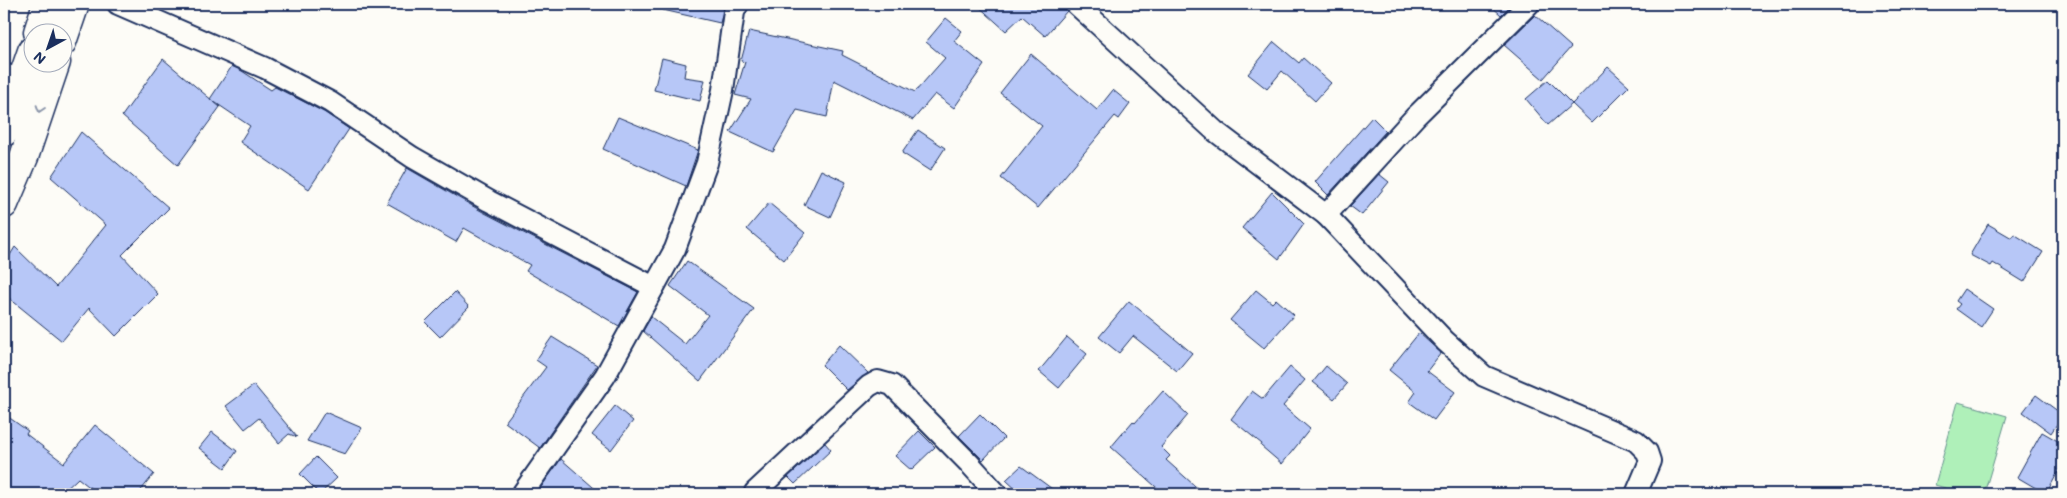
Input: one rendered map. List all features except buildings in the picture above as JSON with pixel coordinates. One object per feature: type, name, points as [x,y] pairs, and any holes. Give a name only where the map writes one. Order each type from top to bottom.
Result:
[{"type":"highway","points":[[41,22],[47,4]]},
{"type":"highway","points":[[69,22],[75,4]]},
{"type":"highway","points":[[4,132],[13,78],[22,65]]},
{"type":"highway","points":[[4,204],[14,153],[51,72]]},
{"type":"street","points":[[118,4],[256,64],[322,98],[412,157],[489,201],[654,286]]},
{"type":"street","points":[[522,494],[605,376],[675,249],[707,163],[723,90],[734,12],[738,4]]},
{"type":"street","points":[[1076,4],[1215,131],[1326,216],[1445,340],[1484,376],[1636,441],[1647,452],[1650,461],[1636,494]]},
{"type":"street","points":[[1326,216],[1416,117],[1529,4]]},
{"type":"street","points":[[754,492],[869,386],[878,381],[892,385],[997,494]]},
{"type":"green space","points":[[1958,402],[2007,416],[1984,494],[1966,494],[1935,485]]}]
